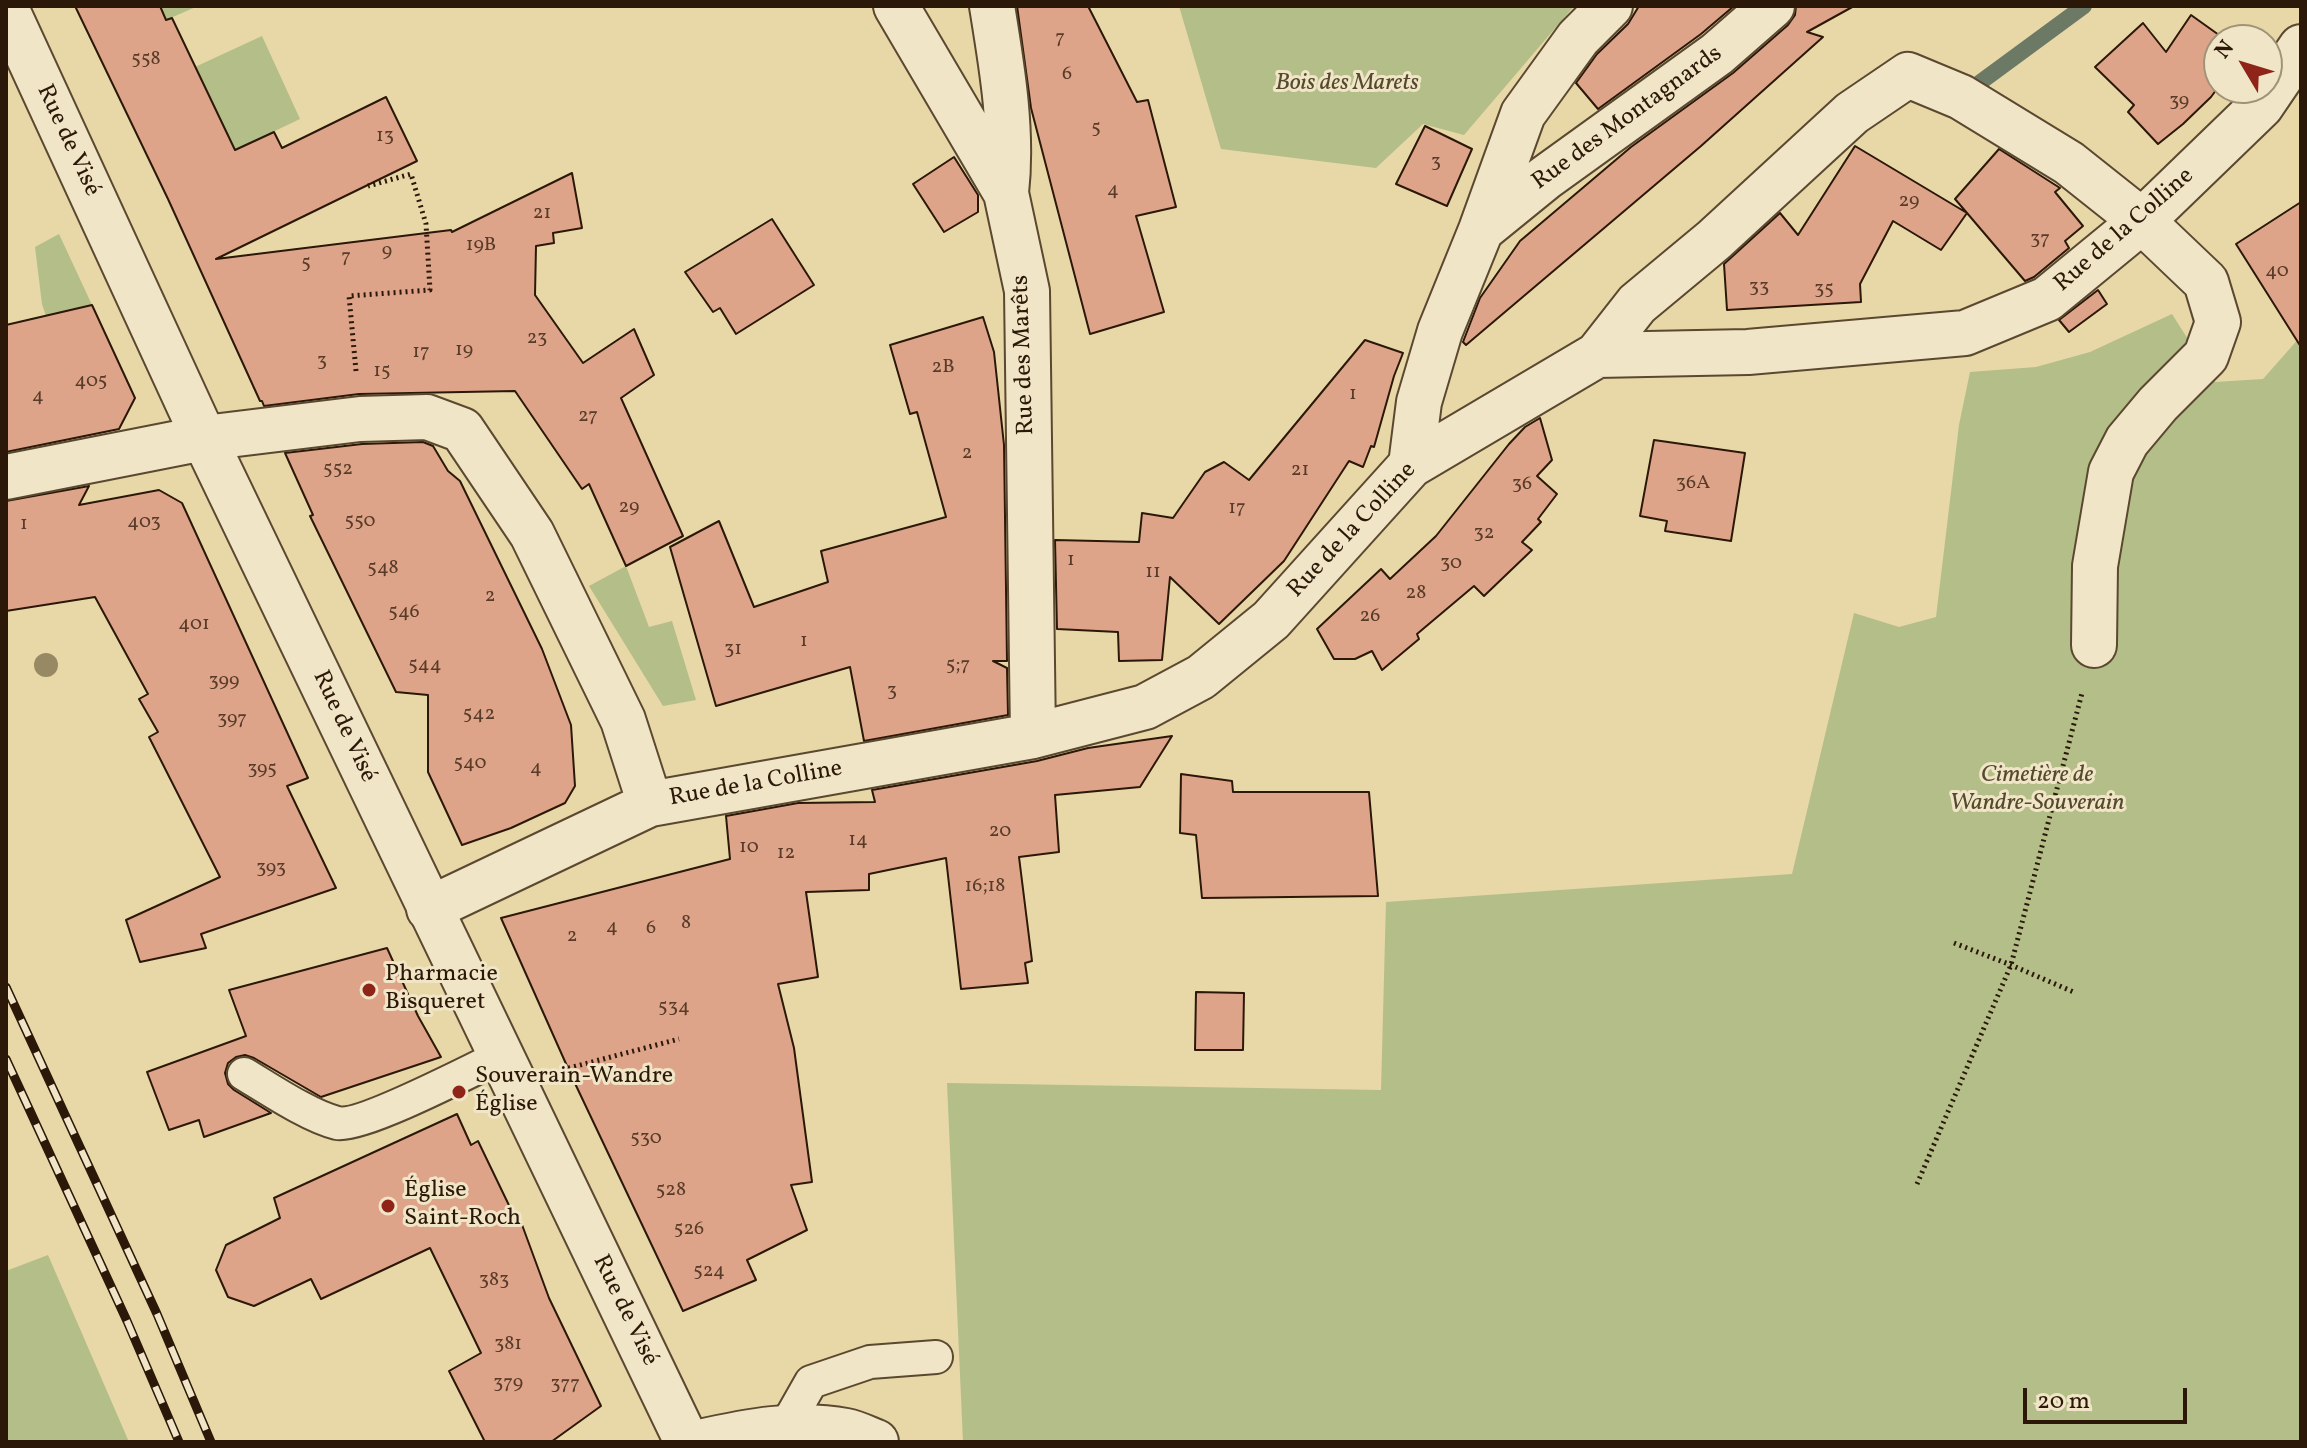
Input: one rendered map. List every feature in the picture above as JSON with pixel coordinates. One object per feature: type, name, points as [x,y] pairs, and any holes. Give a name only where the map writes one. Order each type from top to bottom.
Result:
[{"type":"street","name":"Rue des Marêts","points":[[896,6],[1006,193],[1027,291],[1033,736]]},
{"type":"street","points":[[992,6],[1002,66],[1009,161],[1006,193]]},
{"type":"street","name":"Rue des Montagnards","points":[[1411,465],[1419,402],[1440,331],[1523,114],[1578,38],[1610,6]]},
{"type":"street","name":"Rue des Montagnards","points":[[1481,230],[1545,178],[1717,54],[1772,6]]},
{"type":"street","name":"Rue de Visé","points":[[6,8],[204,438],[687,1442]]},
{"type":"street","name":"Rue de la Colline","points":[[429,909],[650,804],[1033,736],[1145,707],[1201,677],[1271,620],[1411,465],[1597,355],[1748,352],[1965,333],[2047,299],[2142,221],[2261,106],[2301,47]]},
{"type":"street","points":[[1597,355],[1637,304],[1714,240],[1852,113],[1908,75],[1961,97],[2055,155],[2142,221],[2206,282],[2218,322],[2206,356],[2158,404],[2127,441],[2111,472],[2095,566],[2094,645]]},
{"type":"street","points":[[6,477],[204,438],[360,419],[427,417],[462,430],[532,534],[623,720],[650,804]]},
{"type":"street","points":[[700,1442],[751,1430],[786,1426],[848,1431],[876,1442]]},
{"type":"lane","points":[[244,1074],[298,1106],[339,1123],[364,1119],[501,1056]]},
{"type":"lane","points":[[786,1426],[811,1382],[870,1362],[936,1357]]},
{"type":"path","points":[[360,419],[349,296],[430,290],[426,224],[411,174],[368,186]]},
{"type":"path","points":[[1917,1184],[2011,965],[2094,645]]},
{"type":"path","points":[[1954,943],[2076,993]]},
{"type":"path","points":[[555,1075],[569,1068],[679,1039]]},
{"type":"green space","points":[[160,6],[198,6],[166,20]]},
{"type":"green space","name":"Bois des Marets","points":[[1179,6],[1574,6],[1464,135],[1423,124],[1376,168],[1221,149]]},
{"type":"green space","points":[[262,36],[300,119],[161,185],[144,151],[217,114],[195,67]]},
{"type":"green space","points":[[59,234],[92,305],[46,316],[35,247]]},
{"type":"green space","name":"Cimetière de Wandre-Souverain","points":[[2172,314],[2215,382],[2263,379],[2301,336],[2301,1442],[963,1442],[947,1083],[1381,1090],[1386,902],[1792,874],[1854,613],[1899,627],[1936,617],[1959,425],[1970,372],[2036,367],[2090,352]]},
{"type":"green space","points":[[626,566],[649,627],[672,621],[696,700],[663,706],[589,586]]},
{"type":"green space","points":[[48,1255],[129,1442],[6,1442],[6,1271]]},
{"type":"building","points":[[75,6],[160,6],[166,20],[172,18],[235,150],[274,132],[282,148],[386,97],[417,161],[216,259],[452,232],[572,173],[582,228],[553,233],[554,243],[536,246],[535,295],[583,363],[634,329],[654,375],[621,398],[683,536],[626,566],[589,484],[582,489],[515,391],[359,394],[264,406]]},
{"type":"building","points":[[1017,6],[1088,6],[1137,102],[1148,100],[1176,207],[1136,216],[1164,312],[1090,334],[1031,108]]},
{"type":"building","points":[[1639,6],[1734,6],[1598,109],[1576,83],[1597,54],[1628,24]]},
{"type":"building","points":[[1796,6],[1854,6],[1807,32],[1823,37],[1701,146],[1466,345],[1463,342],[1480,298],[1520,241],[1631,147],[1733,73],[1788,25],[1795,15]]},
{"type":"building","points":[[2191,15],[2204,24],[2204,104],[2158,144],[2128,112],[2134,105],[2095,67],[2143,23],[2166,52]]},
{"type":"building","points":[[1425,126],[1472,149],[1447,206],[1396,184]]},
{"type":"building","points":[[1855,146],[1967,213],[1941,250],[1893,221],[1860,284],[1861,302],[1727,310],[1724,264],[1780,213],[1798,235]]},
{"type":"building","points":[[1999,149],[2060,188],[2055,192],[2083,226],[2065,241],[2069,248],[2025,281],[1955,199]]},
{"type":"building","points":[[954,157],[978,195],[978,212],[944,232],[913,184]]},
{"type":"building","points":[[2301,202],[2301,347],[2236,244]]},
{"type":"building","points":[[772,219],[814,285],[736,334],[720,308],[713,312],[685,272]]},
{"type":"building","points":[[2098,290],[2107,304],[2069,332],[2059,320]]},
{"type":"building","points":[[92,305],[135,398],[119,429],[6,452],[6,325]]},
{"type":"building","points":[[983,317],[994,352],[1004,445],[1007,661],[993,661],[1007,668],[1008,715],[864,741],[850,667],[716,706],[670,547],[719,521],[754,607],[828,582],[821,551],[946,517],[917,412],[910,414],[890,345]]},
{"type":"building","points":[[1365,340],[1403,353],[1374,447],[1371,446],[1363,467],[1349,461],[1284,561],[1219,624],[1170,577],[1162,660],[1119,661],[1118,632],[1057,629],[1055,540],[1139,542],[1142,513],[1173,518],[1205,472],[1224,462],[1249,480]]},
{"type":"building","points":[[1540,418],[1552,460],[1537,476],[1557,494],[1538,519],[1541,522],[1522,542],[1532,550],[1484,596],[1474,586],[1417,634],[1419,639],[1382,670],[1372,651],[1355,659],[1334,659],[1317,629],[1381,569],[1390,579],[1436,536],[1509,444],[1525,427]]},
{"type":"building","points":[[1654,440],[1745,453],[1731,541],[1665,531],[1667,521],[1640,516]]},
{"type":"building","points":[[423,442],[433,446],[448,471],[460,481],[542,649],[571,725],[575,786],[565,803],[511,828],[462,845],[428,772],[428,695],[396,692],[310,516],[313,515],[285,453],[362,444]]},
{"type":"building","points":[[89,486],[79,505],[159,490],[182,503],[308,778],[287,786],[336,888],[201,934],[206,948],[140,962],[126,920],[220,877],[149,737],[158,732],[139,699],[148,694],[95,597],[6,611],[6,501]]},
{"type":"building","points":[[1172,736],[1140,787],[1055,795],[1059,852],[1019,857],[1032,961],[1025,963],[1028,983],[961,989],[946,858],[869,874],[869,890],[806,892],[818,977],[778,984],[794,1048],[812,1182],[791,1185],[807,1230],[747,1260],[756,1280],[683,1311],[571,1075],[501,918],[730,859],[726,816],[798,803],[875,802],[872,790],[1037,761],[1088,748]]},
{"type":"building","points":[[1181,774],[1232,781],[1233,792],[1369,792],[1378,896],[1202,898],[1196,835],[1180,833]]},
{"type":"building","points":[[387,948],[418,1016],[441,1057],[321,1097],[254,1058],[245,1055],[236,1057],[228,1063],[225,1073],[228,1084],[271,1113],[204,1137],[199,1120],[169,1130],[147,1072],[246,1036],[229,990]]},
{"type":"building","points":[[1196,992],[1244,993],[1243,1050],[1195,1050]]},
{"type":"building","points":[[457,1114],[471,1145],[478,1141],[518,1224],[521,1222],[549,1298],[601,1406],[551,1442],[485,1442],[449,1371],[481,1353],[430,1248],[321,1299],[311,1279],[254,1306],[228,1297],[216,1270],[226,1245],[280,1218],[274,1198]]},
{"type":"waterway","points":[[1963,95],[2084,6]]},
{"type":"railway","points":[[6,987],[157,1314],[211,1442]]},
{"type":"railway","points":[[6,1059],[127,1321],[179,1442]]},
{"type":"place","name":"Pharmacie Bisqueret","points":[[369,990]]},
{"type":"place","name":"Souverain-Wandre Église","points":[[459,1092]]},
{"type":"place","name":"Église Saint-Roch","points":[[388,1206]]}]
